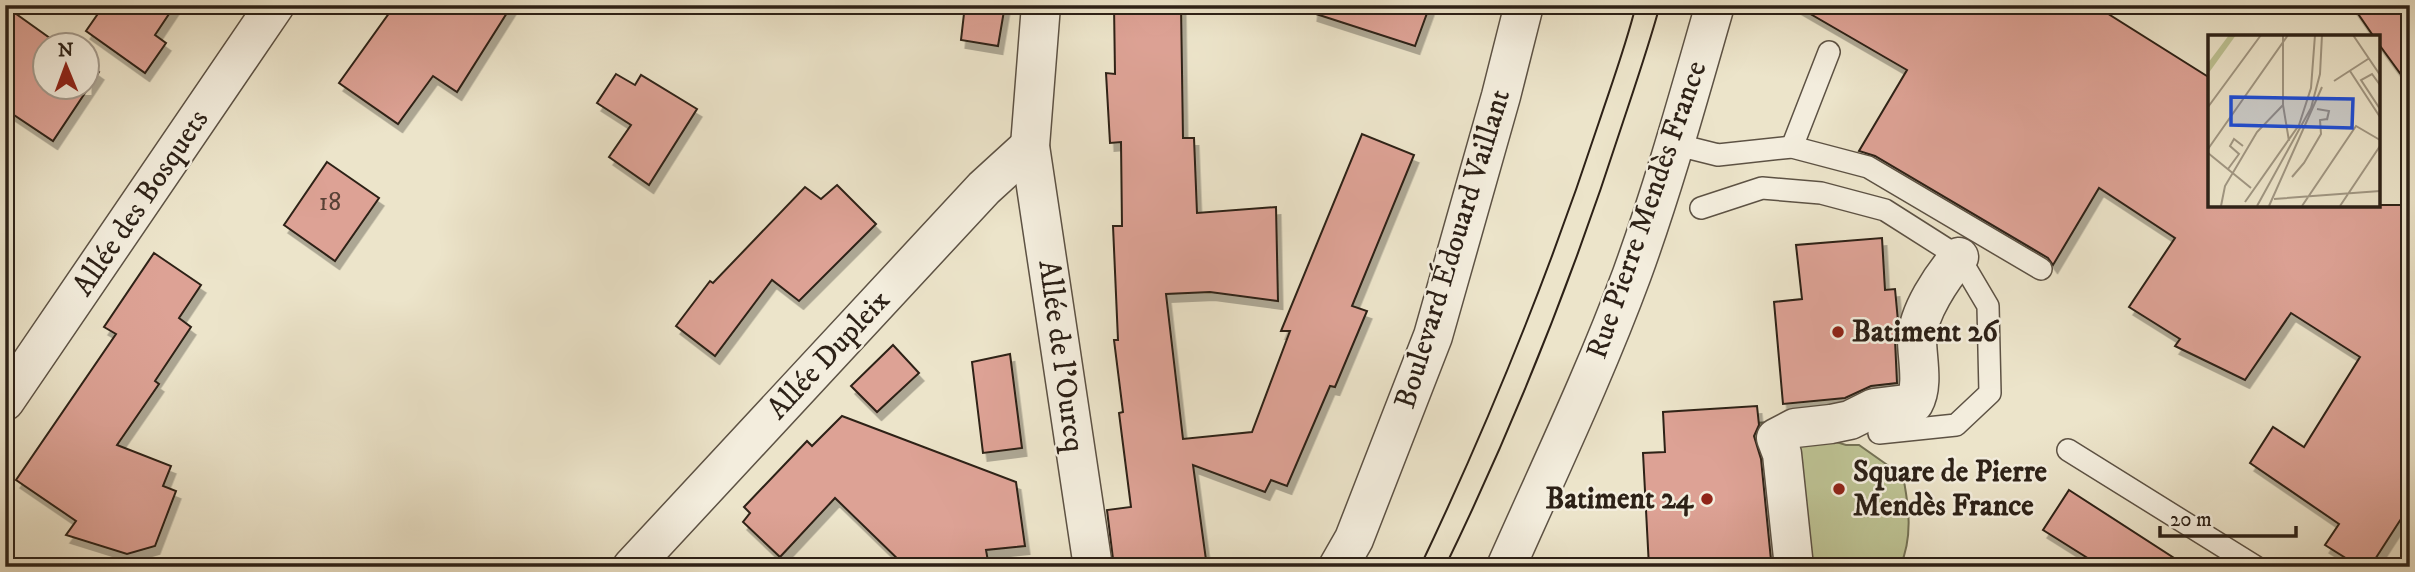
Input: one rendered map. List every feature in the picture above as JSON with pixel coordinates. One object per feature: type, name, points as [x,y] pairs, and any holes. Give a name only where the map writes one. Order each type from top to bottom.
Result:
[{"type":"street","name":"Allée des Bosquets","points":[[5,401],[275,5]]},
{"type":"street","name":"Allée de l'Ourcq","points":[[1041,5],[1030,145],[1093,567]]},
{"type":"street","name":"Boulevard Édouard Vaillant","points":[[1338,567],[1354,539],[1433,336],[1524,5]]},
{"type":"street","name":"Rue Pierre Mendès France","points":[[1506,567],[1605,344],[1633,272],[1715,5]]},
{"type":"street","name":"Allée Dupleix","points":[[632,567],[984,188],[1030,145]]},
{"type":"street","points":[[1794,567],[1782,454],[1776,438],[1795,428],[1831,424],[1874,408],[1914,403],[1919,394],[1917,335],[1938,282],[1959,257]]},
{"type":"lane","points":[[1792,147],[1829,52]]},
{"type":"lane","points":[[1674,144],[1718,155],[1792,147],[1868,167],[2041,269]]},
{"type":"lane","points":[[1701,208],[1762,188],[1821,193],[1885,211],[1959,257],[1988,306],[1990,393],[1956,425],[1879,433]]},
{"type":"lane","points":[[2068,450],[2256,567]]},
{"type":"green space","name":"Square de Pierre Mendès France","points":[[1819,420],[1820,437],[1846,445],[1859,445],[1903,476],[1909,522],[1907,544],[1900,567],[1688,567],[1776,560],[1761,441],[1754,441],[1753,423]]},
{"type":"building","points":[[104,5],[175,5],[155,35],[166,43],[145,73],[102,42],[102,32],[86,31]]},
{"type":"building","points":[[395,5],[512,5],[457,92],[433,76],[398,124],[339,83]]},
{"type":"building","points":[[965,5],[1005,5],[998,46],[961,40]]},
{"type":"building","points":[[1114,5],[1181,5],[1183,138],[1194,138],[1197,213],[1276,207],[1278,301],[1210,292],[1166,294],[1183,439],[1252,432],[1290,331],[1281,331],[1362,134],[1414,155],[1352,306],[1367,311],[1335,387],[1330,386],[1287,486],[1271,480],[1265,492],[1193,465],[1207,567],[1114,567],[1107,510],[1131,507],[1119,413],[1123,412],[1114,340],[1118,340],[1113,226],[1122,226],[1121,142],[1110,143],[1106,73],[1115,74]]},
{"type":"building","points":[[1314,5],[1430,5],[1415,46],[1313,13]]},
{"type":"building","points":[[1795,5],[2094,5],[2208,77],[2208,206],[2410,205],[2410,505],[2370,567],[2360,567],[2325,545],[2339,524],[2250,463],[2273,427],[2304,447],[2360,357],[2291,313],[2245,380],[2175,346],[2180,339],[2129,307],[2175,238],[2099,188],[2053,265],[2048,258],[1875,156],[1859,151],[1907,70]]},
{"type":"building","points":[[2352,5],[2410,5],[2410,87],[2380,46],[2380,35],[2373,35]]},
{"type":"building","points":[[5,6],[41,32],[32,32],[32,102],[79,102],[53,141],[5,109]]},
{"type":"building","points":[[616,74],[635,85],[641,75],[697,109],[649,185],[609,157],[631,125],[597,103]]},
{"type":"building","points":[[327,162],[379,198],[335,261],[284,225]]},
{"type":"building","points":[[837,185],[876,224],[799,301],[772,280],[715,356],[676,326],[710,281],[713,283],[805,187],[821,199]]},
{"type":"building","name":"Batiment 26","points":[[1882,238],[1885,290],[1895,289],[1898,321],[1895,340],[1897,383],[1871,386],[1845,398],[1783,404],[1774,302],[1802,299],[1796,245]]},
{"type":"building","points":[[154,253],[201,285],[179,318],[191,327],[155,381],[159,384],[117,445],[171,466],[163,486],[176,491],[155,546],[127,554],[66,535],[76,521],[16,480],[116,334],[104,327]]},
{"type":"building","points":[[893,345],[919,373],[877,412],[851,386]]},
{"type":"building","points":[[1010,354],[1022,448],[983,453],[972,362]]},
{"type":"building","name":"Batiment 24","points":[[1757,406],[1759,425],[1754,436],[1761,459],[1771,560],[1688,567],[1649,567],[1643,453],[1665,452],[1663,412]]},
{"type":"building","points":[[842,416],[1016,482],[1025,546],[986,550],[989,567],[906,567],[835,498],[780,557],[743,522],[750,513],[744,507],[807,441],[812,446]]},
{"type":"building","points":[[2069,490],[2188,567],[2102,567],[2043,530]]},
{"type":"tram line","points":[[1420,567],[1494,403],[1539,291],[1580,179],[1636,5]]},
{"type":"tram line","points":[[1445,567],[1519,403],[1564,292],[1660,5]]},
{"type":"place","name":"Batiment 26","points":[[1838,332]]},
{"type":"place","name":"Square de Pierre Mendès France","points":[[1839,489]]},
{"type":"place","name":"Batiment 24","points":[[1707,499]]}]
